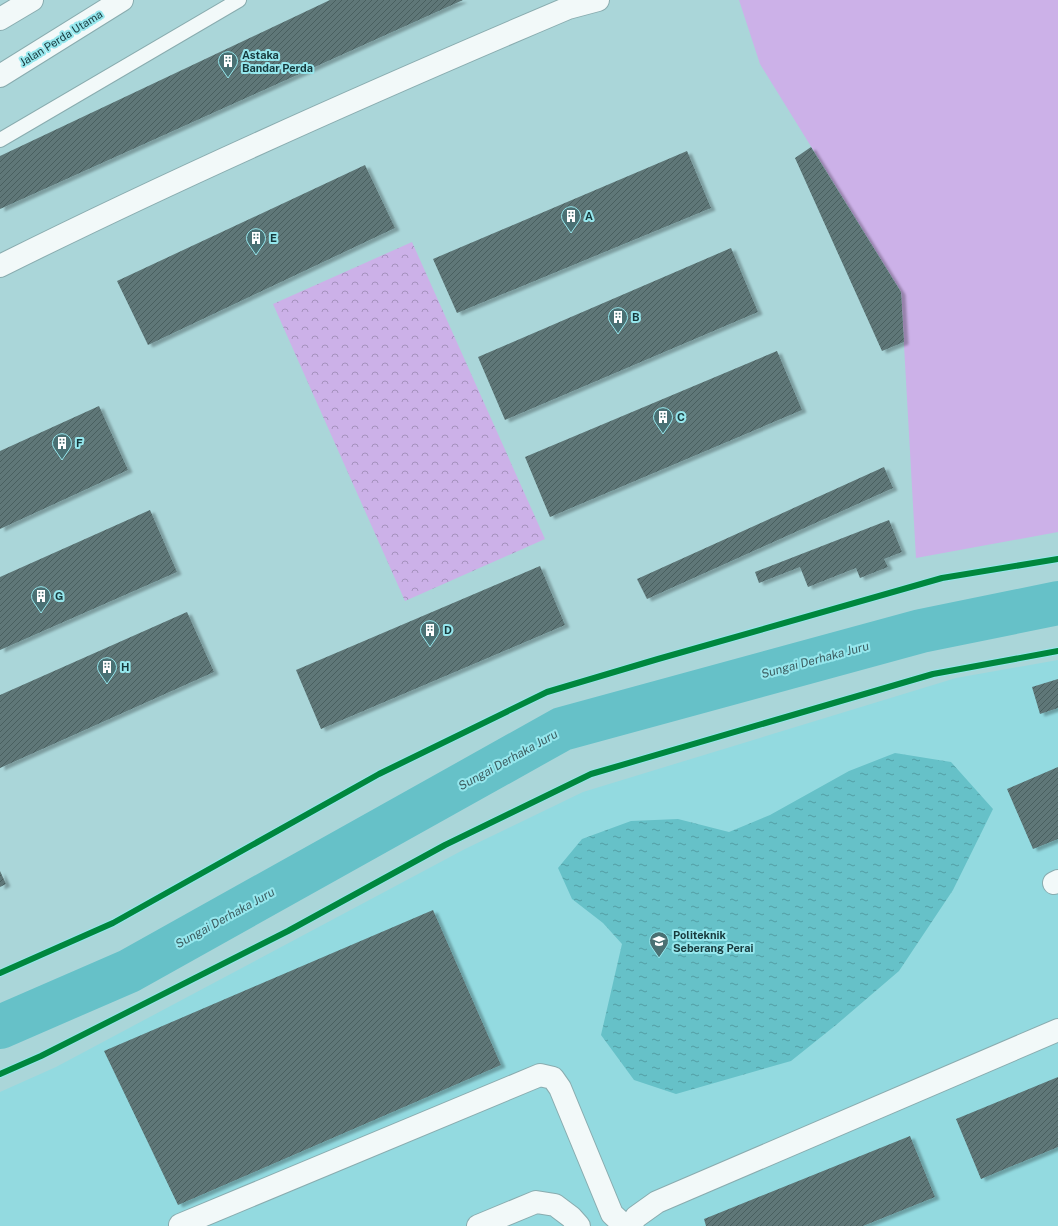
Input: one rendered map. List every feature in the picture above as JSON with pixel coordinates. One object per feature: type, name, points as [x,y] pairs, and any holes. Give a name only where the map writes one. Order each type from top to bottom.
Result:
[{"type":"street","points":[[0,19],[32,0]]},
{"type":"street","name":"Jalan Perda Utama","points":[[0,76],[122,0]]},
{"type":"street","points":[[0,266],[63,235],[366,94],[566,4],[598,0]]},
{"type":"street","points":[[630,1226],[636,1217],[657,1202],[1058,1030]]},
{"type":"street","points":[[180,1225],[540,1075],[553,1078],[560,1088],[612,1214],[625,1226]]},
{"type":"street","points":[[478,1226],[536,1202],[555,1205],[571,1217],[579,1226]]},
{"type":"lane","points":[[0,140],[239,0]]},
{"type":"shaded area","name":"Politeknik Seberang Perai","points":[[1058,660],[1058,1226],[0,1226],[0,1092],[56,1067],[465,849],[583,792],[956,678]]},
{"type":"green space","points":[[739,0],[1058,0],[1058,532],[916,558],[901,292],[760,64]]},
{"type":"green space","points":[[412,242],[545,539],[405,601],[273,304]]},
{"type":"water","points":[[895,753],[951,762],[993,809],[953,890],[899,971],[791,1061],[676,1094],[634,1080],[601,1035],[622,944],[603,923],[572,899],[558,868],[582,839],[631,821],[678,819],[729,832],[770,815],[849,771]]},
{"type":"building","name":"Astaka Bandar Perda","points":[[330,0],[463,0],[0,209],[0,156]]},
{"type":"building","points":[[811,147],[901,292],[904,342],[882,351],[795,158]]},
{"type":"building","name":"A","points":[[687,151],[711,208],[457,313],[433,259]]},
{"type":"building","name":"E","points":[[365,165],[395,228],[148,345],[117,281]]},
{"type":"building","name":"B","points":[[731,248],[758,312],[505,420],[478,357]]},
{"type":"building","name":"C","points":[[777,351],[802,410],[550,517],[525,457]]},
{"type":"building","name":"F","points":[[99,406],[128,470],[0,529],[0,451]]},
{"type":"building","points":[[884,467],[893,488],[647,599],[637,579]]},
{"type":"building","name":"G","points":[[150,510],[177,572],[0,650],[0,577]]},
{"type":"building","points":[[889,520],[902,552],[884,559],[888,567],[860,578],[856,568],[808,587],[800,567],[759,583],[755,572]]},
{"type":"building","name":"D","points":[[540,566],[565,625],[321,729],[296,670]]},
{"type":"building","name":"H","points":[[187,612],[214,672],[0,768],[0,695]]},
{"type":"building","points":[[1058,679],[1058,708],[1040,714],[1032,687]]},
{"type":"building","points":[[1058,767],[1058,839],[1033,849],[1007,789]]},
{"type":"building","points":[[0,871],[6,884],[0,887]]},
{"type":"building","points":[[433,910],[501,1065],[178,1205],[104,1051]]},
{"type":"building","points":[[1058,1077],[1058,1147],[981,1179],[956,1119]]},
{"type":"building","points":[[910,1136],[935,1197],[863,1226],[706,1226],[704,1219]]},
{"type":"waterway","name":"Sungai Derhaka Juru","points":[[0,1027],[129,971],[562,729],[921,631],[1058,603]]},
{"type":"cycle path","points":[[0,973],[113,923],[379,774],[547,692],[942,578],[1058,559]]},
{"type":"cycle path","points":[[0,1074],[41,1056],[288,931],[445,845],[591,774],[933,674],[1058,651]]},
{"type":"place","name":"Astaka Bandar Perda","points":[[228,78]]},
{"type":"place","name":"A","points":[[571,233]]},
{"type":"place","name":"E","points":[[256,255]]},
{"type":"place","name":"B","points":[[618,334]]},
{"type":"place","name":"C","points":[[663,434]]},
{"type":"place","name":"F","points":[[62,460]]},
{"type":"place","name":"G","points":[[41,613]]},
{"type":"place","name":"D","points":[[430,647]]},
{"type":"place","name":"H","points":[[107,684]]},
{"type":"place","name":"Politeknik Seberang Perai","points":[[659,958]]}]
